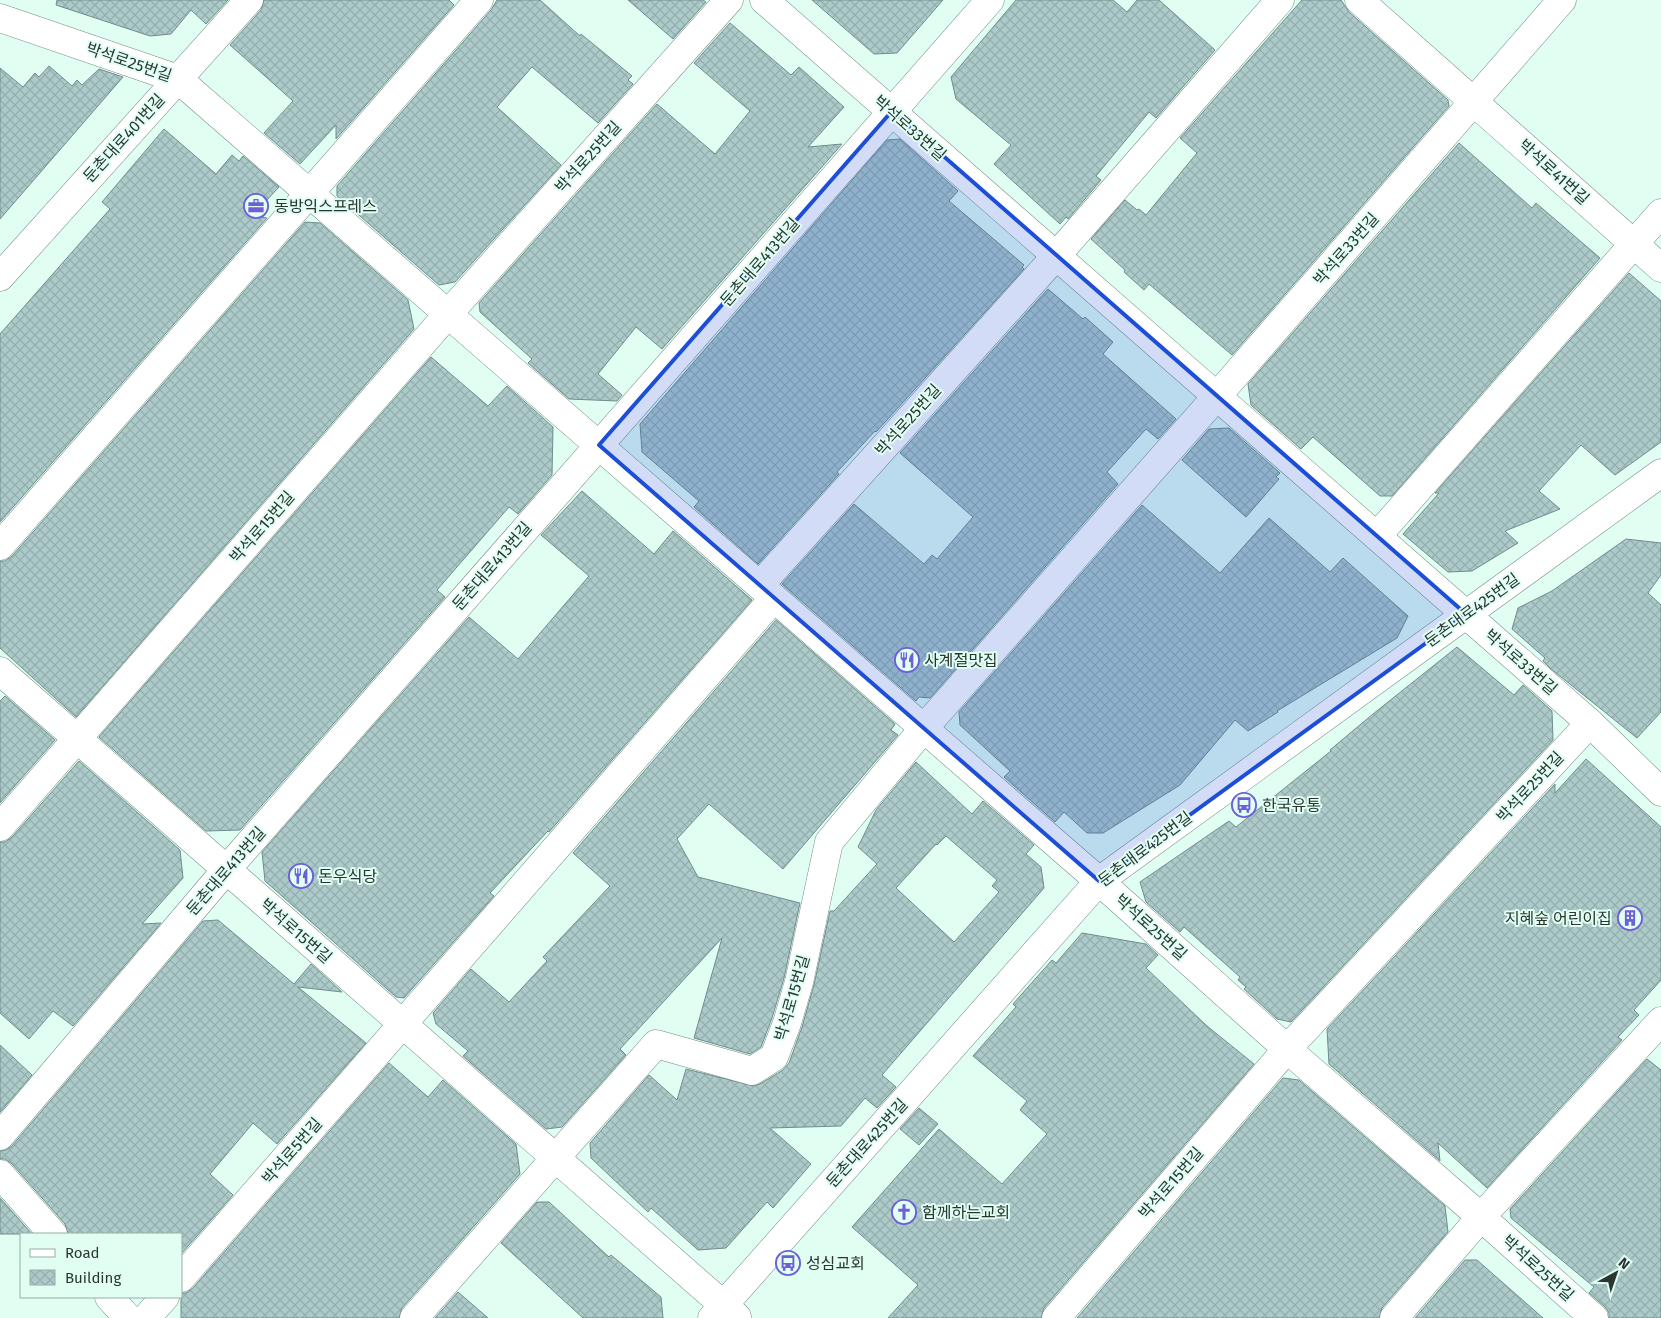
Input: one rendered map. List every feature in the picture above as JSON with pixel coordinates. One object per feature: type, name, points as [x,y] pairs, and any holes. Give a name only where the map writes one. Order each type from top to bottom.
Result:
[{"type":"street","name":"둔촌대로401번길","points":[[0,277],[249,0]]},
{"type":"street","points":[[0,546],[479,0]]},
{"type":"street","name":"박석로25번길","points":[[448,314],[729,0]]},
{"type":"street","name":"박석로33번길","points":[[764,0],[1590,723],[1661,792]]},
{"type":"street","name":"둔촌대로413번길","points":[[0,1136],[226,870],[990,0]]},
{"type":"street","points":[[1056,256],[1280,0]]},
{"type":"street","name":"박석로41번길","points":[[1359,0],[1661,268]]},
{"type":"street","points":[[1474,101],[1562,0]]},
{"type":"street","name":"박석로25번길","points":[[0,18],[178,79],[1099,881],[1287,1049],[1594,1318]]},
{"type":"street","name":"박석로33번길","points":[[1217,396],[1474,101]]},
{"type":"street","points":[[1377,536],[1661,213]]},
{"type":"street","name":"박석로25번길","points":[[767,591],[1056,256]]},
{"type":"street","name":"박석로15번길","points":[[77,739],[448,314]]},
{"type":"street","points":[[924,728],[1217,396]]},
{"type":"street","name":"둔촌대로425번길","points":[[724,1314],[1099,881],[1661,473]]},
{"type":"street","points":[[402,1025],[767,591]]},
{"type":"street","name":"박석로15번길","points":[[0,671],[555,1158],[724,1314]]},
{"type":"street","name":"박석로25번길","points":[[1287,1049],[1590,723]]},
{"type":"street","name":"박석로15번길","points":[[555,1158],[656,1044],[752,1071],[774,1057],[787,1023],[799,982],[829,842],[924,728]]},
{"type":"street","points":[[0,827],[77,739]]},
{"type":"street","points":[[1394,1318],[1481,1217],[1661,1021]]},
{"type":"street","name":"박석로5번길","points":[[182,1277],[402,1025]]},
{"type":"street","name":"박석로15번길","points":[[1056,1318],[1287,1049]]},
{"type":"street","points":[[414,1318],[555,1158]]},
{"type":"street","points":[[0,1174],[52,1233]]},
{"type":"street","points":[[110,1298],[128,1318]]},
{"type":"street","points":[[146,1318],[164,1298]]},
{"type":"highlighted area","points":[[892,111],[1466,614],[1099,881],[599,445]]},
{"type":"building","points":[[57,0],[228,0],[206,24],[191,10],[171,34],[150,36],[56,5]]},
{"type":"building","points":[[264,0],[449,0],[454,5],[336,139],[336,125],[300,164],[264,133],[293,101],[230,45],[261,10]]},
{"type":"building","points":[[497,0],[540,0],[580,36],[581,34],[632,76],[628,80],[633,84],[598,123],[532,67],[497,107],[561,165],[455,282],[439,285],[337,196],[337,186],[491,10]]},
{"type":"building","points":[[628,0],[703,0],[706,2],[673,39]]},
{"type":"building","points":[[812,0],[943,0],[897,53],[874,54]]},
{"type":"building","points":[[1016,0],[1113,0],[1127,12],[1137,0],[1159,0],[1215,50],[1156,118],[1149,112],[1096,176],[1101,180],[1068,219],[1066,217],[1060,224],[994,164],[1011,145],[956,99],[951,77]]},
{"type":"building","points":[[1302,0],[1341,0],[1349,12],[1448,100],[1449,106],[1232,355],[1149,284],[1144,290],[1091,239],[1125,200],[1146,215],[1197,153],[1180,138]]},
{"type":"building","points":[[730,23],[791,75],[799,67],[844,107],[808,147],[842,144],[662,349],[636,327],[598,374],[622,395],[617,401],[569,399],[528,363],[532,359],[480,312],[479,303],[657,104],[715,154],[750,111],[694,63]]},
{"type":"building","points":[[49,66],[72,86],[77,80],[82,85],[99,69],[123,77],[0,219],[0,68],[23,87],[35,73],[39,77]]},
{"type":"building","points":[[164,129],[216,174],[232,155],[239,161],[243,156],[279,187],[252,216],[267,218],[0,522],[0,334],[110,209],[102,202]]},
{"type":"building","points":[[900,139],[958,191],[949,201],[1024,265],[1022,267],[1024,269],[876,432],[837,472],[839,474],[758,564],[694,507],[699,501],[642,452],[640,424],[887,140]]},
{"type":"building","points":[[1459,143],[1532,208],[1536,203],[1600,258],[1392,496],[1380,496],[1313,437],[1301,449],[1251,405],[1248,384]]},
{"type":"building","points":[[305,222],[320,223],[408,300],[414,329],[76,717],[0,648],[0,561],[5,561],[12,556]]},
{"type":"building","points":[[1629,273],[1661,301],[1661,442],[1615,475],[1581,445],[1539,491],[1560,509],[1505,531],[1518,543],[1472,571],[1448,572],[1403,534],[1439,493],[1435,493]]},
{"type":"building","points":[[1048,289],[1083,319],[1085,317],[1113,342],[1103,354],[1176,419],[1158,439],[1146,429],[1107,472],[1118,484],[930,698],[919,697],[916,701],[782,584],[854,504],[924,564],[932,555],[937,559],[973,517],[900,453]]},
{"type":"building","points":[[431,357],[488,406],[507,386],[553,427],[552,475],[518,514],[509,507],[437,590],[445,597],[240,830],[206,831],[99,737]]},
{"type":"building","points":[[1229,428],[1280,473],[1276,477],[1279,479],[1246,517],[1182,460],[1209,429]]},
{"type":"building","points":[[582,491],[654,554],[673,531],[752,600],[549,832],[490,893],[494,896],[404,998],[396,997],[265,881],[262,852],[469,617],[518,659],[589,576],[541,535]]},
{"type":"building","points":[[1142,505],[1220,573],[1269,518],[1330,572],[1343,558],[1408,616],[1397,638],[1277,711],[1248,731],[1235,720],[1180,785],[1103,833],[1087,833],[1064,812],[1055,822],[1004,777],[1010,771],[960,725],[959,712]]},
{"type":"building","points":[[1626,539],[1661,543],[1661,575],[1648,593],[1661,605],[1661,712],[1637,738],[1550,668],[1543,661],[1545,658],[1512,629],[1518,608],[1552,591]]},
{"type":"building","points":[[776,620],[895,724],[891,730],[898,735],[783,869],[709,804],[677,839],[698,877],[800,903],[784,978],[761,1047],[750,1054],[694,1038],[722,938],[620,1049],[626,1055],[562,1127],[546,1129],[463,1056],[468,1051],[436,1024],[433,1013],[471,969],[509,1002],[547,961],[543,957],[610,886],[573,853]]},
{"type":"building","points":[[1457,647],[1514,695],[1523,685],[1552,711],[1553,740],[1291,1022],[1277,1019],[1244,989],[1246,987],[1238,980],[1240,977],[1184,927],[1180,932],[1146,902],[1140,882],[1229,821],[1236,827]]},
{"type":"building","points":[[5,696],[55,740],[0,803],[0,701]]},
{"type":"building","points":[[1586,759],[1661,827],[1661,980],[1634,1010],[1639,1015],[1618,1037],[1622,1040],[1487,1188],[1438,1143],[1440,1161],[1329,1064],[1327,1029],[1555,784],[1555,793]]},
{"type":"building","points":[[79,761],[180,850],[183,878],[142,924],[161,923],[73,1026],[53,1011],[29,1039],[0,1013],[0,842],[5,842],[12,837]]},
{"type":"building","points":[[916,762],[972,814],[983,801],[1034,845],[1026,854],[1041,867],[1044,888],[882,1075],[896,1087],[877,1108],[865,1098],[841,1126],[770,1128],[811,1164],[773,1208],[767,1202],[726,1248],[698,1250],[651,1208],[648,1212],[591,1158],[590,1143],[649,1075],[677,1100],[686,1069],[754,1086],[783,1070],[789,1063],[802,1027],[814,985],[830,911],[834,911],[877,864],[858,847],[876,810]],"holes":[[[946,836],[997,880],[992,886],[999,892],[954,942],[896,888],[936,844]]]},
{"type":"building","points":[[218,920],[294,984],[311,964],[342,992],[298,987],[366,1043],[277,1144],[253,1123],[210,1174],[233,1195],[182,1253],[182,1233],[68,1233],[65,1224],[12,1164],[5,1159],[0,1159],[0,1151],[12,1146],[203,921]]},
{"type":"building","points":[[1082,933],[1146,944],[1158,955],[1146,968],[1207,1026],[1254,1064],[1044,1308],[1041,1318],[888,1318],[918,1285],[852,1227],[939,1129],[1002,1184],[1047,1134],[1020,1110],[1027,1101],[973,1056],[1016,1007],[1013,1004],[1052,960],[1056,963]]},
{"type":"building","points":[[0,1045],[32,1075],[0,1112]]},
{"type":"building","points":[[1647,1059],[1661,1070],[1661,1318],[1609,1318],[1609,1313],[1605,1307],[1589,1293],[1594,1287],[1511,1218],[1510,1209]]},
{"type":"building","points":[[389,1063],[428,1097],[443,1080],[516,1144],[520,1174],[402,1308],[399,1318],[181,1318],[182,1293],[186,1293],[193,1288]]},
{"type":"building","points":[[1283,1078],[1299,1080],[1445,1206],[1448,1232],[1382,1308],[1379,1318],[1077,1318]]},
{"type":"building","points":[[919,1108],[938,1124],[919,1145],[900,1129]]},
{"type":"building","points":[[0,1198],[31,1233],[0,1234]]},
{"type":"building","points":[[537,1202],[549,1202],[609,1257],[611,1255],[661,1297],[663,1318],[583,1318],[501,1243]]},
{"type":"building","points":[[1465,1260],[1477,1260],[1543,1318],[1415,1318]]},
{"type":"building","points":[[458,1292],[488,1318],[435,1318]]},
{"type":"place","name":"동방익스프레스","points":[[256,206]]},
{"type":"place","name":"사계절맛집","points":[[907,660]]},
{"type":"place","name":"한국유통","points":[[1244,805]]},
{"type":"place","name":"돈우식당","points":[[301,876]]},
{"type":"place","name":"지혜숲 어린이집","points":[[1630,918]]},
{"type":"place","name":"함께하는교회","points":[[904,1212]]},
{"type":"place","name":"성심교회","points":[[788,1263]]}]
